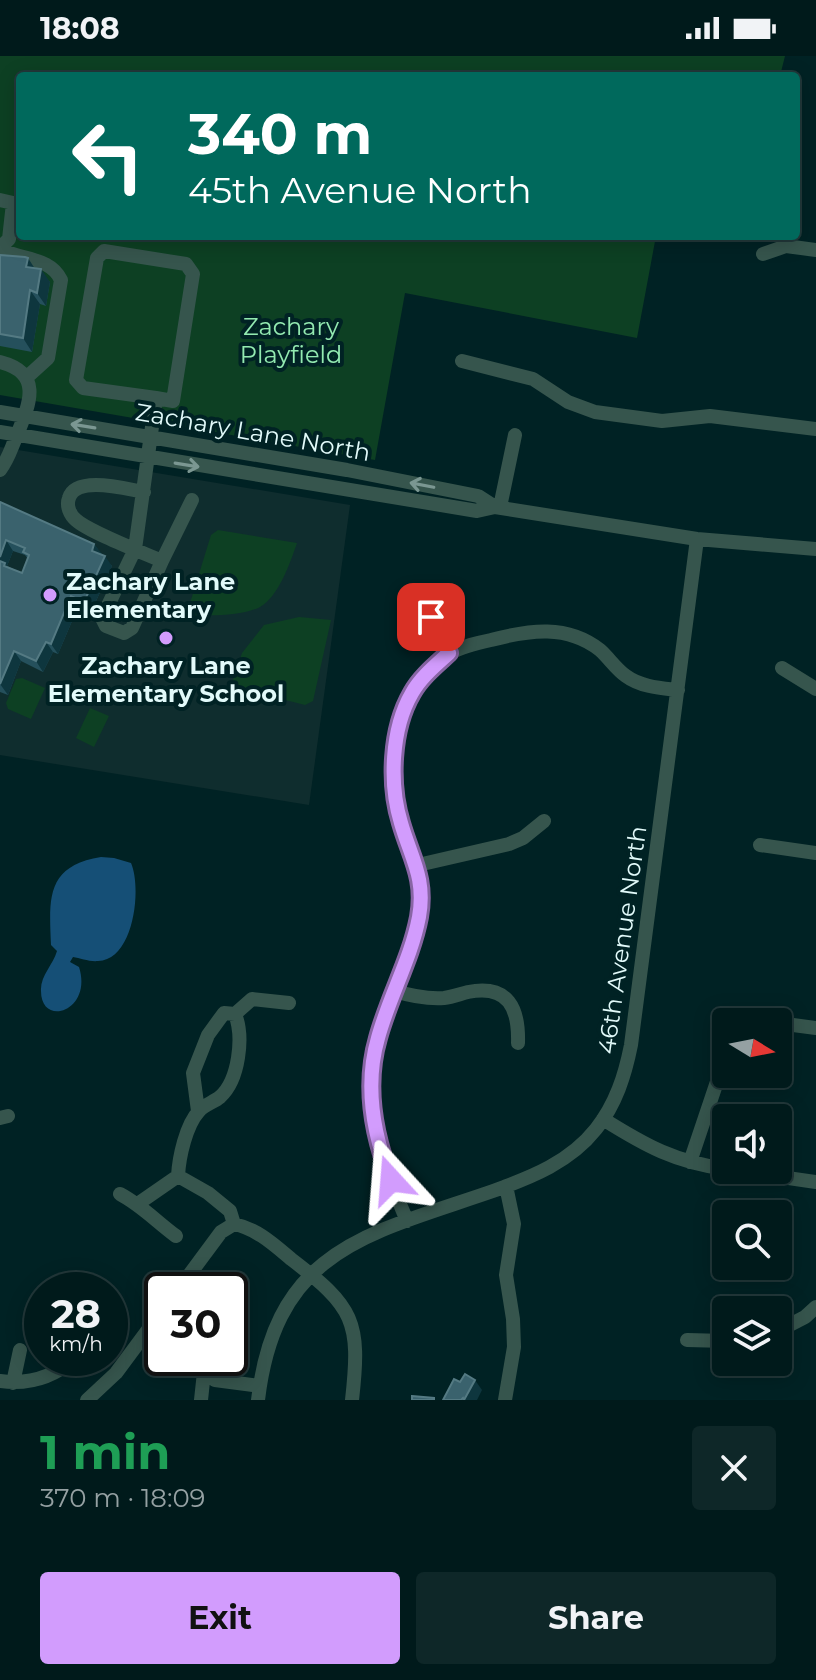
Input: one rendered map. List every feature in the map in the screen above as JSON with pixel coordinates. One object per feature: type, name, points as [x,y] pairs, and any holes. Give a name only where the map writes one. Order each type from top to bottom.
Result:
[{"type":"street","points":[[0,200],[13,203],[9,239],[0,248],[10,254],[47,264],[57,271],[61,280],[48,358],[26,378]]},
{"type":"street","points":[[763,254],[786,246],[816,250]]},
{"type":"street","points":[[104,251],[186,264],[193,274],[173,401],[156,398],[83,388],[76,380],[97,258],[104,251]]},
{"type":"street","points":[[462,361],[533,379],[568,402],[595,412],[662,421],[710,416],[816,429]]},
{"type":"street","points":[[0,362],[17,366],[26,378],[29,404],[9,458],[0,470]]},
{"type":"street","points":[[156,398],[135,549],[102,618],[106,626],[124,633],[132,628],[192,500]]},
{"type":"street","name":"Zachary Lane North","points":[[0,412],[478,496],[498,507],[697,539],[816,549]]},
{"type":"street","name":"Zachary Lane North","points":[[0,432],[477,511],[498,507]]},
{"type":"street","points":[[498,507],[515,435]]},
{"type":"street","points":[[144,492],[88,484],[77,487],[69,496],[68,508],[77,521],[162,561]]},
{"type":"street","name":"46th Avenue North","points":[[259,1393],[265,1354],[274,1330],[286,1305],[311,1274],[346,1248],[407,1221],[548,1169],[582,1144],[603,1119],[625,1074],[631,1045],[697,539]]},
{"type":"street","points":[[431,617],[449,653]]},
{"type":"street","points":[[407,1221],[382,1158],[370,1098],[377,1039],[419,917],[421,893],[418,865],[395,800],[394,776],[400,726],[412,692],[449,653],[525,631],[543,630],[565,633],[584,641],[600,651],[626,676],[640,683],[678,690]]},
{"type":"street","points":[[782,668],[816,689]]},
{"type":"street","points":[[418,865],[509,844],[523,838],[544,821]]},
{"type":"street","points":[[760,845],[816,853]]},
{"type":"street","points":[[395,991],[428,998],[448,998],[481,991],[495,993],[516,1010],[518,1043]]},
{"type":"street","points":[[178,1176],[180,1154],[198,1111],[193,1073],[215,1022],[224,1013],[235,1014],[252,999],[289,1003]]},
{"type":"street","points":[[198,1111],[220,1097],[231,1085],[240,1028],[235,1014]]},
{"type":"street","points":[[792,1025],[816,1028]]},
{"type":"street","points":[[690,1162],[715,1088]]},
{"type":"street","points":[[603,1119],[647,1147],[712,1166]]},
{"type":"street","points":[[139,1203],[178,1176]]},
{"type":"street","points":[[178,1176],[208,1193],[230,1211],[234,1224]]},
{"type":"street","points":[[792,1179],[816,1182]]},
{"type":"street","points":[[505,1400],[514,1347],[506,1275],[514,1224],[506,1186]]},
{"type":"street","points":[[120,1194],[139,1203],[149,1216],[176,1236]]},
{"type":"street","points":[[191,1272],[221,1232],[234,1224],[250,1227],[311,1274],[333,1292],[352,1324],[357,1359],[352,1400]]},
{"type":"street","points":[[792,1324],[816,1307]]},
{"type":"street","points":[[87,1400],[116,1373],[144,1335]]},
{"type":"street","points":[[687,1340],[712,1341]]},
{"type":"street","points":[[20,1350],[6,1382],[32,1381],[46,1376]]},
{"type":"street","points":[[201,1400],[204,1376]]},
{"type":"street","points":[[212,1376],[215,1380],[259,1393]]},
{"type":"shaded area","name":"Zachary Lane Elementary School","points":[[0,447],[350,505],[309,805],[0,755]]},
{"type":"green space","name":"Zachary Playfield","points":[[0,56],[785,56],[781,72],[16,72],[16,240],[655,240],[637,338],[405,293],[375,460],[0,395]]},
{"type":"green space","points":[[218,530],[297,543],[278,587],[260,607],[234,614],[186,616],[211,535]]},
{"type":"green space","points":[[299,617],[331,620],[313,701],[305,705],[231,686],[242,653],[264,625]]},
{"type":"green space","points":[[22,678],[45,688],[31,719],[8,709],[6,703],[16,679]]},
{"type":"green space","points":[[90,708],[109,716],[94,747],[76,738]]},
{"type":"water","points":[[101,857],[131,863],[136,889],[127,936],[120,949],[110,958],[95,961],[73,957],[70,962],[79,967],[79,995],[65,1009],[49,1009],[43,1002],[41,986],[57,951],[51,945],[50,928],[51,899],[55,887],[60,876],[70,868]]},
{"type":"building","points":[[0,255],[28,258],[26,267],[41,269],[37,293],[30,290],[23,338],[0,334]]},
{"type":"building","name":"Zachary Lane Elementary","points":[[0,502],[94,544],[92,551],[105,556],[84,602],[71,596],[51,644],[46,642],[36,661],[14,651],[0,684],[0,561],[5,563],[4,566],[22,573],[29,555],[23,552],[25,548],[6,540],[0,557]]},
{"type":"building","points":[[465,1374],[475,1380],[464,1400],[443,1400],[454,1379],[460,1382]]},
{"type":"building","points":[[412,1396],[434,1398],[434,1400],[412,1400]]},
{"type":"place","name":"Zachary Lane Elementary","points":[[50,595]]},
{"type":"place","name":"Zachary Lane Elementary School","points":[[166,638]]},
{"type":"route","points":[[391,1180],[382,1158],[370,1098],[377,1039],[419,917],[421,893],[418,865],[395,800],[394,776],[400,726],[412,692],[449,653],[431,617]]}]
